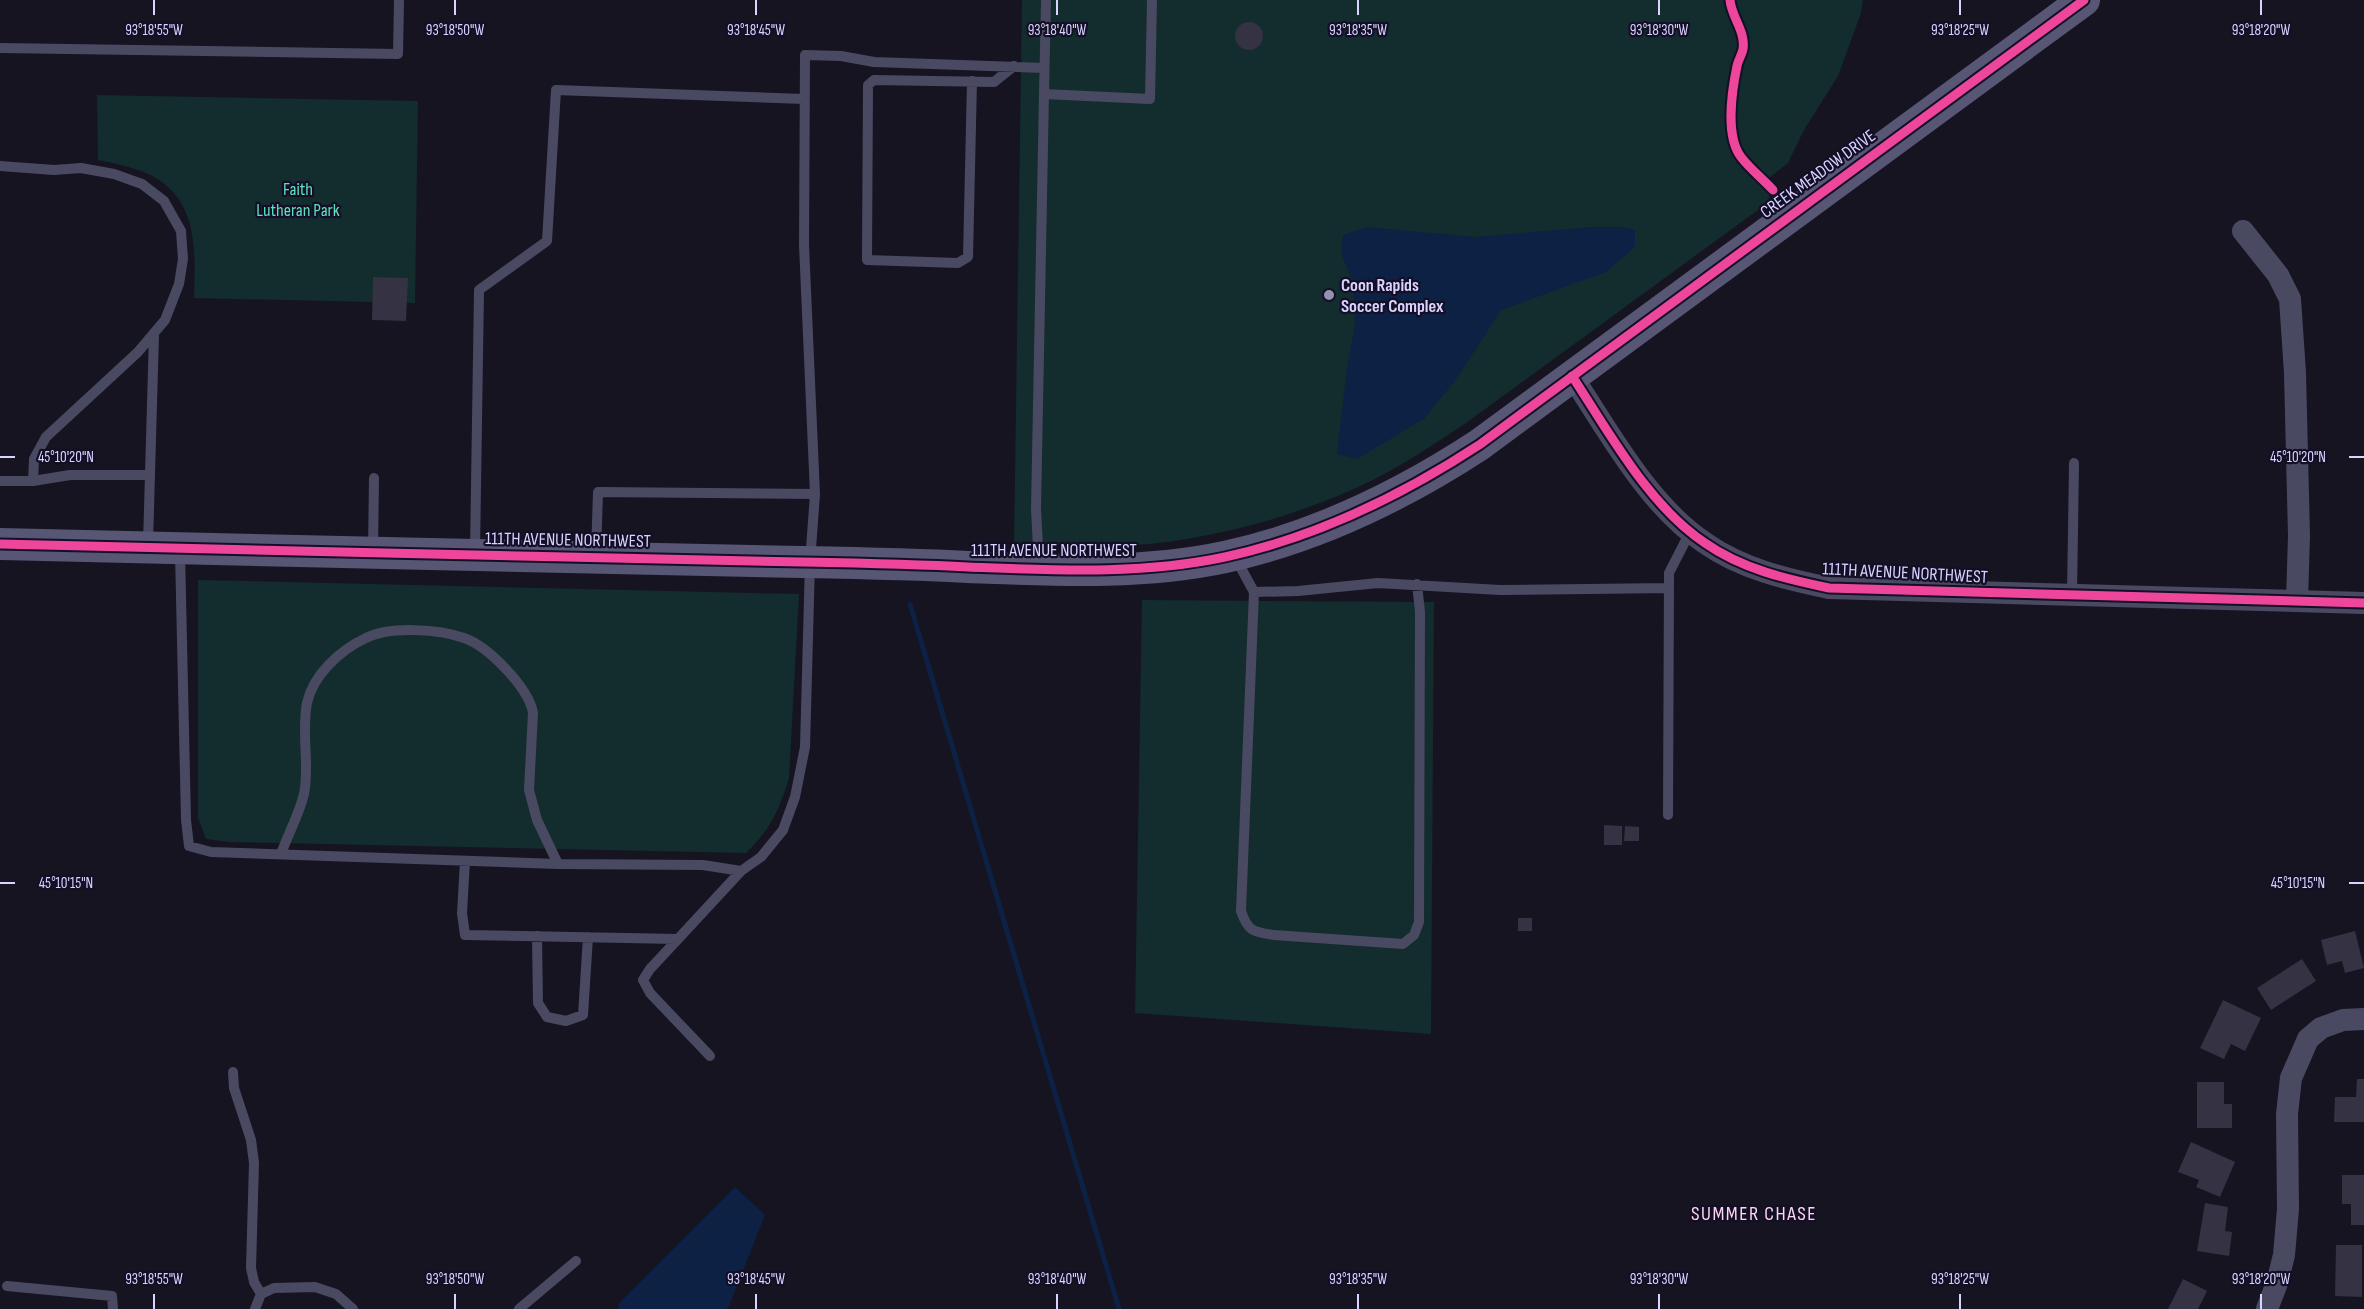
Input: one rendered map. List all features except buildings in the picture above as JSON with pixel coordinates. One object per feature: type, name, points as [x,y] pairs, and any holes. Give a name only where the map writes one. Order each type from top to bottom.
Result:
[{"type":"street","name":"CREEK MEADOW DRIVE","points":[[1572,376],[2084,0]]},
{"type":"street","points":[[2243,231],[2278,275],[2290,299],[2295,373],[2299,536],[2297,601]]},
{"type":"street","name":"111TH AVENUE NORTHWEST","points":[[0,544],[810,562],[1039,570],[1116,570],[1167,565],[1234,554],[1271,545],[1324,526],[1400,493],[1479,445],[1572,376],[1637,473],[1667,510],[1706,544],[1745,565],[1782,578],[1829,588],[2364,603]]},
{"type":"street","points":[[2267,1309],[2284,1255],[2288,1209],[2287,1114],[2290,1078],[2308,1039],[2321,1028],[2343,1020],[2364,1019]]},
{"type":"lane","points":[[0,48],[398,54],[399,0]]},
{"type":"lane","points":[[1039,570],[1036,509],[1046,0]]},
{"type":"lane","points":[[1044,94],[1150,99],[1152,0]]},
{"type":"lane","points":[[710,1056],[650,993],[643,980],[650,969],[741,871],[761,857],[783,830],[795,797],[805,747],[810,562],[815,494],[804,245],[805,55],[841,56],[874,62],[1044,68]]},
{"type":"lane","points":[[972,81],[968,256],[958,263],[867,260],[868,85],[874,80],[972,81],[994,82],[1014,66]]},
{"type":"lane","points":[[475,555],[479,290],[547,241],[556,90],[804,99]]},
{"type":"lane","points":[[0,166],[54,170],[81,168],[114,174],[142,184],[164,201],[181,231],[183,259],[179,284],[165,320],[138,352],[46,437],[34,459],[33,481]]},
{"type":"lane","points":[[148,548],[154,334]]},
{"type":"lane","points":[[2072,596],[2074,463]]},
{"type":"lane","points":[[0,481],[33,481],[70,475],[149,475]]},
{"type":"lane","points":[[373,553],[374,478]]},
{"type":"lane","points":[[596,558],[598,492],[815,494]]},
{"type":"lane","points":[[1668,815],[1669,573],[1690,532]]},
{"type":"lane","points":[[180,549],[186,820],[189,846],[211,852],[558,864],[704,865],[741,871]]},
{"type":"lane","points":[[1234,554],[1254,592],[1241,911],[1245,924],[1254,932],[1403,944],[1414,935],[1419,922],[1420,612],[1417,584]]},
{"type":"lane","points":[[1254,592],[1378,583],[1500,590],[1669,588]]},
{"type":"lane","points":[[281,854],[290,827],[299,812],[304,792],[307,704],[316,679],[348,649],[367,637],[406,630],[447,633],[467,638],[482,648],[525,692],[531,702],[533,712],[529,790],[537,820],[558,864]]},
{"type":"lane","points":[[465,861],[462,913],[465,935],[678,939]]},
{"type":"lane","points":[[537,936],[538,1003],[547,1017],[566,1021],[583,1015],[588,937]]},
{"type":"lane","points":[[233,1072],[238,1105],[251,1140],[254,1163],[251,1268],[254,1282],[261,1294]]},
{"type":"lane","points":[[519,1309],[576,1261]]},
{"type":"lane","points":[[7,1286],[112,1296],[112,1309]]},
{"type":"lane","points":[[255,1309],[261,1294],[274,1288],[315,1287],[336,1294],[353,1309]]},
{"type":"green space","name":"Coon Rapids Soccer Complex","points":[[1022,0],[1863,0],[1861,13],[1838,76],[1804,130],[1788,163],[1769,178],[1769,202],[1466,423],[1373,480],[1288,514],[1198,537],[1137,545],[1091,547],[1014,544]]},
{"type":"green space","name":"Faith Lutheran Park","points":[[97,95],[418,101],[415,303],[194,298],[194,248],[187,216],[170,189],[156,178],[135,169],[98,160]]},
{"type":"green space","points":[[198,580],[799,594],[789,778],[782,800],[768,827],[746,853],[229,842],[206,839],[198,818]]},
{"type":"green space","points":[[1142,600],[1434,602],[1431,1034],[1135,1013]]},
{"type":"water","points":[[1367,227],[1475,237],[1592,227],[1622,227],[1635,230],[1635,247],[1606,272],[1501,310],[1459,375],[1425,418],[1357,459],[1337,454],[1347,367],[1355,324],[1353,282],[1341,253],[1343,235]]},
{"type":"water","points":[[735,1187],[765,1215],[729,1306],[726,1309],[618,1309],[619,1303]]},
{"type":"waterway","points":[[910,604],[1119,1309]]},
{"type":"cycle path","points":[[1730,0],[1743,43],[1733,87],[1731,113],[1733,137],[1741,157],[1773,190]]},
{"type":"cycle path","points":[[0,544],[864,563],[1065,570],[1162,567],[1259,549],[1325,526],[1389,498],[1479,445],[2084,0]]},
{"type":"cycle path","points":[[1572,376],[1631,466],[1665,509],[1684,527],[1719,552],[1734,560],[1781,577],[1829,588],[2364,603]]},
{"type":"place","name":"Coon Rapids Soccer Complex","points":[[1329,295]]},
{"type":"district","name":"SUMMER CHASE","points":[[1754,1214]]}]
